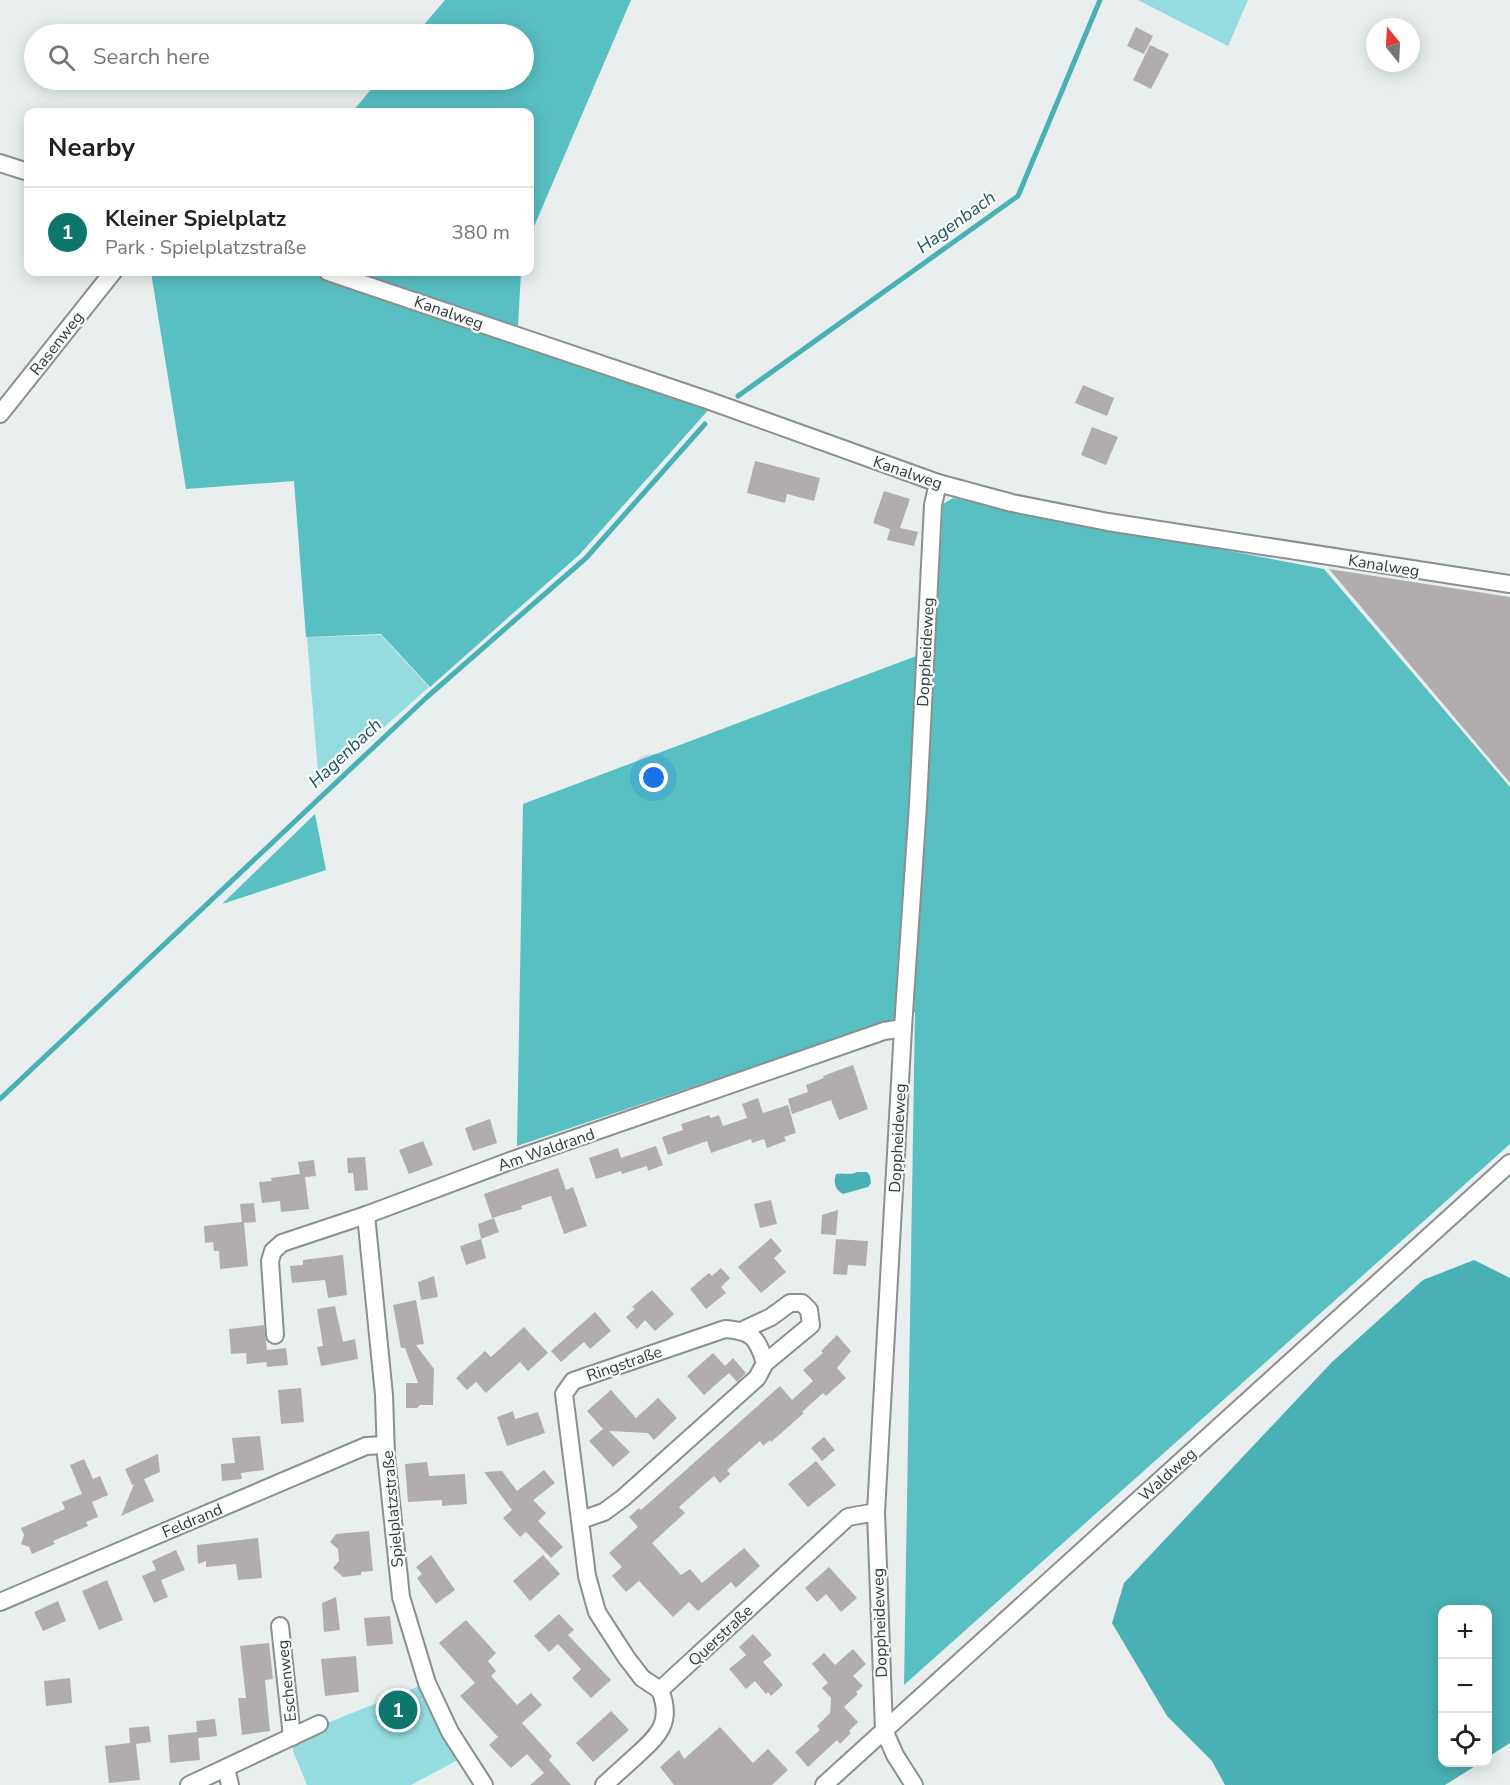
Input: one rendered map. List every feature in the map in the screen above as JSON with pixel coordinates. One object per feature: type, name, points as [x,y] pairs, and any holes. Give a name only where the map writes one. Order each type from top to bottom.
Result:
[{"type":"street","points":[[0,163],[24,171]]},
{"type":"street","name":"Rasenweg","points":[[0,414],[110,276]]},
{"type":"street","name":"Kanalweg","points":[[340,276],[699,398],[938,483],[1012,503],[1108,522],[1510,584]]},
{"type":"street","name":"Doppheideweg","points":[[914,1785],[895,1755],[884,1730],[876,1512],[918,804],[933,505],[938,483]]},
{"type":"street","name":"Am Waldrand","points":[[275,1335],[270,1261],[273,1251],[282,1243],[884,1030],[903,1028]]},
{"type":"street","name":"Waldweg","points":[[824,1785],[1510,1162]]},
{"type":"street","name":"Spielplatzstraße","points":[[366,1215],[384,1395],[385,1445],[401,1597],[427,1683],[450,1732],[484,1785]]},
{"type":"street","name":"Ringstraße","points":[[581,1520],[604,1512],[623,1498],[757,1378],[765,1363],[811,1325],[810,1310],[802,1303],[790,1303],[771,1317],[744,1330],[725,1329],[573,1381],[564,1394],[586,1576],[597,1612],[642,1678],[660,1690]]},
{"type":"street","points":[[744,1330],[759,1344],[765,1363]]},
{"type":"street","name":"Feldrand","points":[[0,1602],[366,1446],[385,1445]]},
{"type":"street","name":"Querstraße","points":[[660,1690],[848,1517],[876,1512]]},
{"type":"street","name":"Eschenweg","points":[[280,1626],[292,1737]]},
{"type":"street","points":[[604,1785],[657,1737],[663,1726],[666,1711],[660,1690]]},
{"type":"street","name":"Eschenweg","points":[[189,1785],[319,1724]]},
{"type":"street","points":[[226,1768],[230,1785]]},
{"type":"shaded area","points":[[445,0],[631,0],[534,227],[534,108],[355,108],[371,90],[534,90],[534,24],[425,24]]},
{"type":"shaded area","points":[[1138,0],[1248,0],[1228,46]]},
{"type":"shaded area","points":[[152,276],[521,276],[517,344],[711,407],[580,554],[430,687],[381,634],[306,637],[294,481],[186,489]]},
{"type":"shaded area","points":[[953,498],[1324,569],[1510,787],[1510,1144],[904,1685],[915,1012],[517,1146],[523,804],[935,649],[943,504]]},
{"type":"shaded area","points":[[381,635],[429,687],[319,785],[307,637]]},
{"type":"shaded area","points":[[315,814],[326,870],[222,904]]},
{"type":"shaded area","points":[[867,1172],[870,1176],[871,1183],[868,1187],[843,1194],[840,1192],[835,1186],[836,1174]]},
{"type":"shaded area","points":[[1474,1260],[1510,1278],[1510,1743],[1492,1754],[1492,1605],[1438,1605],[1438,1767],[1474,1767],[1445,1785],[1225,1785],[1212,1761],[1167,1716],[1112,1623],[1124,1583],[1332,1362],[1423,1280]]},
{"type":"shaded area","points":[[427,1683],[456,1761],[411,1785],[307,1785],[293,1751],[292,1737]]},
{"type":"building","points":[[1136,27],[1153,36],[1144,54],[1127,46]]},
{"type":"building","points":[[1150,45],[1169,54],[1151,89],[1133,80]]},
{"type":"building","points":[[1083,385],[1114,398],[1107,416],[1075,403]]},
{"type":"building","points":[[1092,427],[1118,437],[1106,465],[1081,455]]},
{"type":"building","points":[[755,461],[820,478],[814,501],[787,494],[785,503],[747,493]]},
{"type":"building","points":[[884,491],[910,499],[900,528],[918,532],[914,546],[887,540],[890,529],[873,523]]},
{"type":"building","points":[[1329,569],[1510,597],[1510,783]]},
{"type":"building","points":[[853,1065],[868,1109],[839,1120],[831,1100],[792,1114],[788,1099],[808,1092],[806,1085],[824,1078],[823,1076]]},
{"type":"building","points":[[758,1098],[763,1113],[788,1105],[796,1133],[784,1137],[786,1141],[767,1148],[764,1139],[752,1143],[751,1139],[711,1153],[707,1141],[668,1155],[662,1137],[683,1130],[681,1124],[709,1115],[711,1118],[719,1115],[723,1126],[747,1118],[742,1104]]},
{"type":"building","points":[[490,1119],[497,1143],[473,1151],[465,1128]]},
{"type":"building","points":[[423,1141],[433,1165],[409,1174],[399,1150]]},
{"type":"building","points":[[656,1146],[663,1165],[648,1171],[647,1166],[596,1179],[589,1158],[618,1148],[621,1158]]},
{"type":"building","points":[[365,1157],[368,1190],[355,1191],[353,1173],[348,1173],[347,1158]]},
{"type":"building","points":[[314,1160],[316,1176],[305,1177],[309,1209],[281,1212],[280,1201],[262,1203],[259,1182],[300,1174],[298,1162]]},
{"type":"building","points":[[558,1168],[566,1190],[573,1187],[587,1226],[564,1234],[551,1196],[521,1206],[522,1209],[492,1218],[484,1194]]},
{"type":"building","points":[[771,1200],[777,1224],[760,1228],[754,1204]]},
{"type":"building","points":[[254,1203],[256,1222],[244,1223],[248,1266],[220,1269],[219,1251],[214,1251],[213,1242],[205,1243],[204,1226],[242,1222],[240,1204]]},
{"type":"building","points":[[838,1210],[836,1235],[821,1234],[822,1215]]},
{"type":"building","points":[[494,1218],[499,1232],[481,1239],[478,1224]]},
{"type":"building","points":[[771,1238],[782,1251],[774,1258],[786,1272],[761,1293],[738,1267]]},
{"type":"building","points":[[481,1239],[486,1258],[466,1265],[460,1246]]},
{"type":"building","points":[[836,1239],[868,1241],[866,1266],[848,1265],[847,1275],[833,1274]]},
{"type":"building","points":[[343,1255],[347,1295],[328,1298],[325,1280],[292,1283],[290,1266],[303,1265],[303,1260]]},
{"type":"building","points":[[721,1268],[730,1278],[721,1287],[726,1293],[706,1309],[690,1289],[709,1273],[712,1276]]},
{"type":"building","points":[[434,1276],[438,1297],[421,1300],[418,1282]]},
{"type":"building","points":[[652,1290],[674,1314],[655,1331],[645,1320],[637,1329],[626,1317],[635,1309],[632,1307]]},
{"type":"building","points":[[416,1300],[424,1344],[416,1345],[434,1369],[433,1405],[406,1408],[406,1383],[418,1383],[405,1348],[401,1348],[393,1305]]},
{"type":"building","points":[[335,1306],[343,1342],[355,1339],[358,1359],[321,1366],[317,1347],[323,1346],[317,1309]]},
{"type":"building","points":[[595,1312],[611,1331],[590,1349],[584,1342],[561,1362],[551,1351]]},
{"type":"building","points":[[264,1325],[267,1350],[286,1348],[288,1365],[267,1367],[266,1362],[247,1364],[246,1353],[231,1354],[229,1329]]},
{"type":"building","points":[[524,1327],[548,1353],[528,1371],[520,1362],[486,1393],[476,1382],[467,1390],[456,1378],[485,1351],[491,1357]]},
{"type":"building","points":[[837,1335],[851,1351],[837,1368],[846,1378],[826,1396],[823,1393],[771,1442],[770,1440],[763,1446],[760,1441],[727,1470],[730,1474],[720,1483],[714,1476],[679,1507],[685,1513],[652,1543],[681,1575],[690,1569],[702,1583],[744,1548],[760,1566],[736,1588],[731,1582],[698,1611],[689,1602],[673,1617],[639,1581],[626,1592],[612,1576],[622,1567],[609,1553],[638,1527],[629,1517],[639,1508],[641,1510],[780,1386],[792,1400],[813,1381],[803,1370],[823,1353],[821,1351]]},
{"type":"building","points":[[713,1353],[725,1366],[733,1358],[746,1373],[737,1382],[729,1373],[704,1395],[687,1376]]},
{"type":"building","points":[[301,1388],[304,1422],[281,1424],[278,1390]]},
{"type":"building","points":[[611,1390],[636,1418],[658,1398],[677,1418],[654,1440],[648,1433],[609,1431],[630,1452],[613,1467],[589,1441],[603,1429],[587,1411]]},
{"type":"building","points":[[513,1411],[515,1419],[538,1412],[545,1433],[507,1446],[497,1417]]},
{"type":"building","points":[[260,1436],[264,1470],[241,1473],[242,1479],[222,1481],[221,1464],[235,1463],[232,1438]]},
{"type":"building","points":[[824,1437],[835,1450],[822,1461],[811,1448]]},
{"type":"building","points":[[158,1454],[160,1472],[144,1479],[154,1501],[121,1516],[134,1484],[132,1485],[125,1469]]},
{"type":"building","points":[[84,1459],[93,1479],[100,1476],[108,1495],[92,1502],[98,1517],[86,1522],[88,1526],[53,1541],[55,1544],[32,1554],[29,1547],[21,1544],[24,1535],[21,1528],[65,1509],[62,1502],[82,1494],[70,1465]]},
{"type":"building","points":[[816,1461],[836,1485],[808,1507],[788,1484]]},
{"type":"building","points":[[427,1462],[429,1476],[465,1474],[467,1504],[442,1506],[442,1500],[408,1502],[405,1464]]},
{"type":"building","points":[[544,1470],[555,1483],[533,1500],[546,1513],[538,1521],[563,1547],[551,1558],[526,1532],[520,1537],[503,1518],[512,1510],[484,1472],[502,1471],[517,1491]]},
{"type":"building","points":[[369,1531],[373,1571],[343,1577],[333,1568],[339,1561],[338,1549],[330,1542],[336,1534]]},
{"type":"building","points":[[258,1538],[262,1578],[238,1580],[236,1564],[206,1567],[206,1561],[198,1564],[197,1545]]},
{"type":"building","points":[[176,1550],[185,1570],[161,1580],[168,1597],[154,1603],[142,1576],[156,1570],[152,1561]]},
{"type":"building","points":[[431,1555],[455,1590],[436,1604],[417,1578],[422,1574],[416,1567]]},
{"type":"building","points":[[543,1555],[560,1574],[530,1601],[513,1581]]},
{"type":"building","points":[[829,1567],[857,1598],[841,1612],[826,1594],[817,1602],[805,1588]]},
{"type":"building","points":[[107,1580],[123,1620],[99,1630],[82,1591]]},
{"type":"building","points":[[336,1597],[340,1630],[324,1632],[322,1603]]},
{"type":"building","points":[[58,1601],[66,1621],[43,1631],[34,1612]]},
{"type":"building","points":[[559,1614],[574,1630],[568,1635],[611,1680],[591,1698],[572,1678],[581,1669],[558,1644],[549,1652],[534,1636]]},
{"type":"building","points":[[390,1616],[393,1644],[367,1646],[364,1618]]},
{"type":"building","points":[[466,1620],[496,1653],[488,1661],[496,1671],[491,1676],[517,1705],[531,1693],[542,1705],[522,1723],[552,1756],[549,1760],[571,1785],[530,1785],[544,1773],[527,1754],[511,1768],[489,1745],[498,1737],[460,1696],[475,1683],[439,1643]]},
{"type":"building","points":[[753,1634],[772,1655],[763,1662],[783,1685],[771,1696],[768,1692],[766,1694],[755,1681],[746,1689],[729,1669],[746,1655],[739,1647]]},
{"type":"building","points":[[269,1643],[273,1679],[265,1680],[270,1731],[242,1735],[238,1698],[246,1698],[240,1646]]},
{"type":"building","points":[[853,1649],[866,1664],[853,1676],[863,1686],[844,1707],[858,1722],[840,1744],[837,1740],[808,1767],[795,1752],[820,1730],[817,1726],[830,1713],[831,1698],[822,1688],[828,1683],[812,1664],[824,1653],[835,1665]]},
{"type":"building","points":[[356,1656],[359,1692],[325,1696],[321,1659]]},
{"type":"building","points":[[70,1678],[72,1703],[46,1706],[44,1681]]},
{"type":"building","points":[[611,1711],[629,1730],[593,1762],[576,1743]]},
{"type":"building","points":[[215,1719],[217,1736],[198,1738],[200,1760],[170,1763],[168,1735],[197,1732],[196,1721]]},
{"type":"building","points":[[149,1726],[151,1742],[136,1744],[140,1780],[109,1783],[105,1746],[130,1743],[129,1728]]},
{"type":"building","points":[[720,1727],[753,1763],[768,1749],[788,1770],[772,1785],[674,1785],[660,1767],[679,1750],[684,1759]]},
{"type":"waterway","name":"Hagenbach","points":[[738,396],[1018,196],[1100,0]]},
{"type":"waterway","name":"Hagenbach","points":[[0,1099],[427,697],[586,558],[705,424]]},
{"type":"place","name":"Kleiner Spielplatz","points":[[398,1710]]}]
